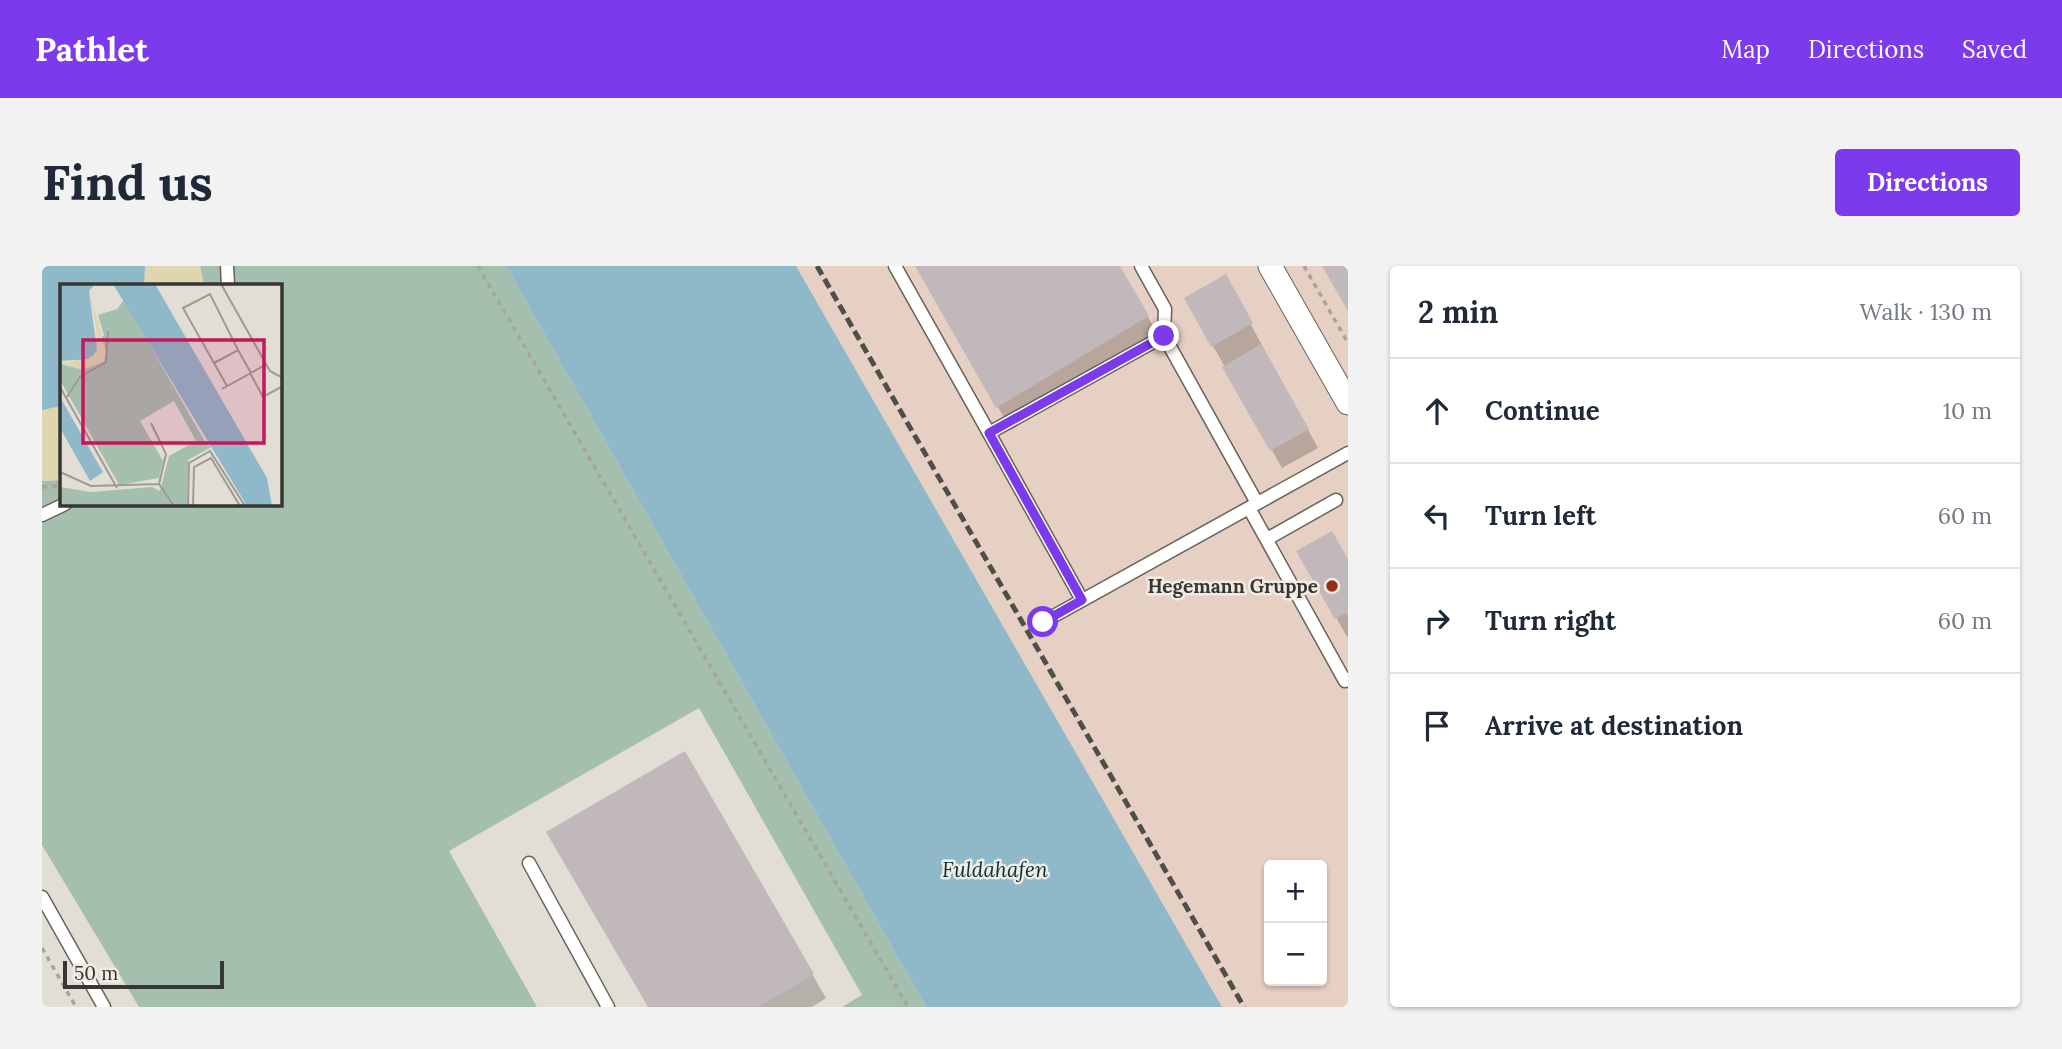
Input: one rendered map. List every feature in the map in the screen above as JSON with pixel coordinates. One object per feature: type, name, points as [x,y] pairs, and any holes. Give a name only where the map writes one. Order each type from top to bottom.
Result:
[{"type":"street","points":[[1269,266],[1348,403]]},
{"type":"lane","points":[[227,266],[229,284]]},
{"type":"lane","points":[[895,266],[1082,600]]},
{"type":"lane","points":[[1141,266],[1165,309],[1164,336],[1253,505],[1266,539],[1345,681],[1348,679]]},
{"type":"lane","points":[[989,433],[1164,336]]},
{"type":"lane","points":[[1043,622],[1348,453]]},
{"type":"lane","points":[[1266,539],[1336,500]]},
{"type":"lane","points":[[42,515],[61,506]]},
{"type":"lane","points":[[529,863],[608,1007]]},
{"type":"lane","points":[[42,897],[104,1007]]},
{"type":"path","points":[[478,266],[908,1007]]},
{"type":"path","points":[[1304,266],[1348,343]]},
{"type":"path","points":[[42,487],[60,486]]},
{"type":"path","points":[[42,948],[76,1007]]},
{"type":"shaded area","points":[[796,266],[1348,266],[1348,1007],[1222,1007]]},
{"type":"green space","points":[[200,266],[506,266],[926,1007],[842,1007],[862,995],[699,708],[449,851],[537,1007],[139,1007],[42,845],[42,481],[60,480],[60,506],[282,506],[282,284],[204,284]]},
{"type":"sand","points":[[145,266],[200,266],[204,284],[144,284]]},
{"type":"sand","points":[[60,406],[60,480],[42,481],[42,410]]},
{"type":"water","points":[[42,266],[145,266],[144,284],[60,284],[60,406],[42,410]]},
{"type":"water","name":"Fuldahafen","points":[[506,266],[796,266],[1222,1007],[926,1007]]},
{"type":"building","points":[[915,266],[1120,266],[1149,316],[996,408]]},
{"type":"building","points":[[1322,266],[1348,266],[1348,311]]},
{"type":"building","points":[[1226,274],[1253,323],[1211,347],[1184,298]]},
{"type":"building","points":[[1261,344],[1309,429],[1270,451],[1222,367]]},
{"type":"building","name":"Hegemann Gruppe","points":[[1332,531],[1348,559],[1348,617],[1346,613],[1335,619],[1296,551]]},
{"type":"building","points":[[685,751],[814,974],[758,1007],[648,1007],[546,832]]},
{"type":"railway","points":[[817,266],[1244,1007]]},
{"type":"place","name":"Hegemann Gruppe","points":[[1332,586]]},
{"type":"route","points":[[1043,622],[1082,600],[989,433],[1164,336]]}]
